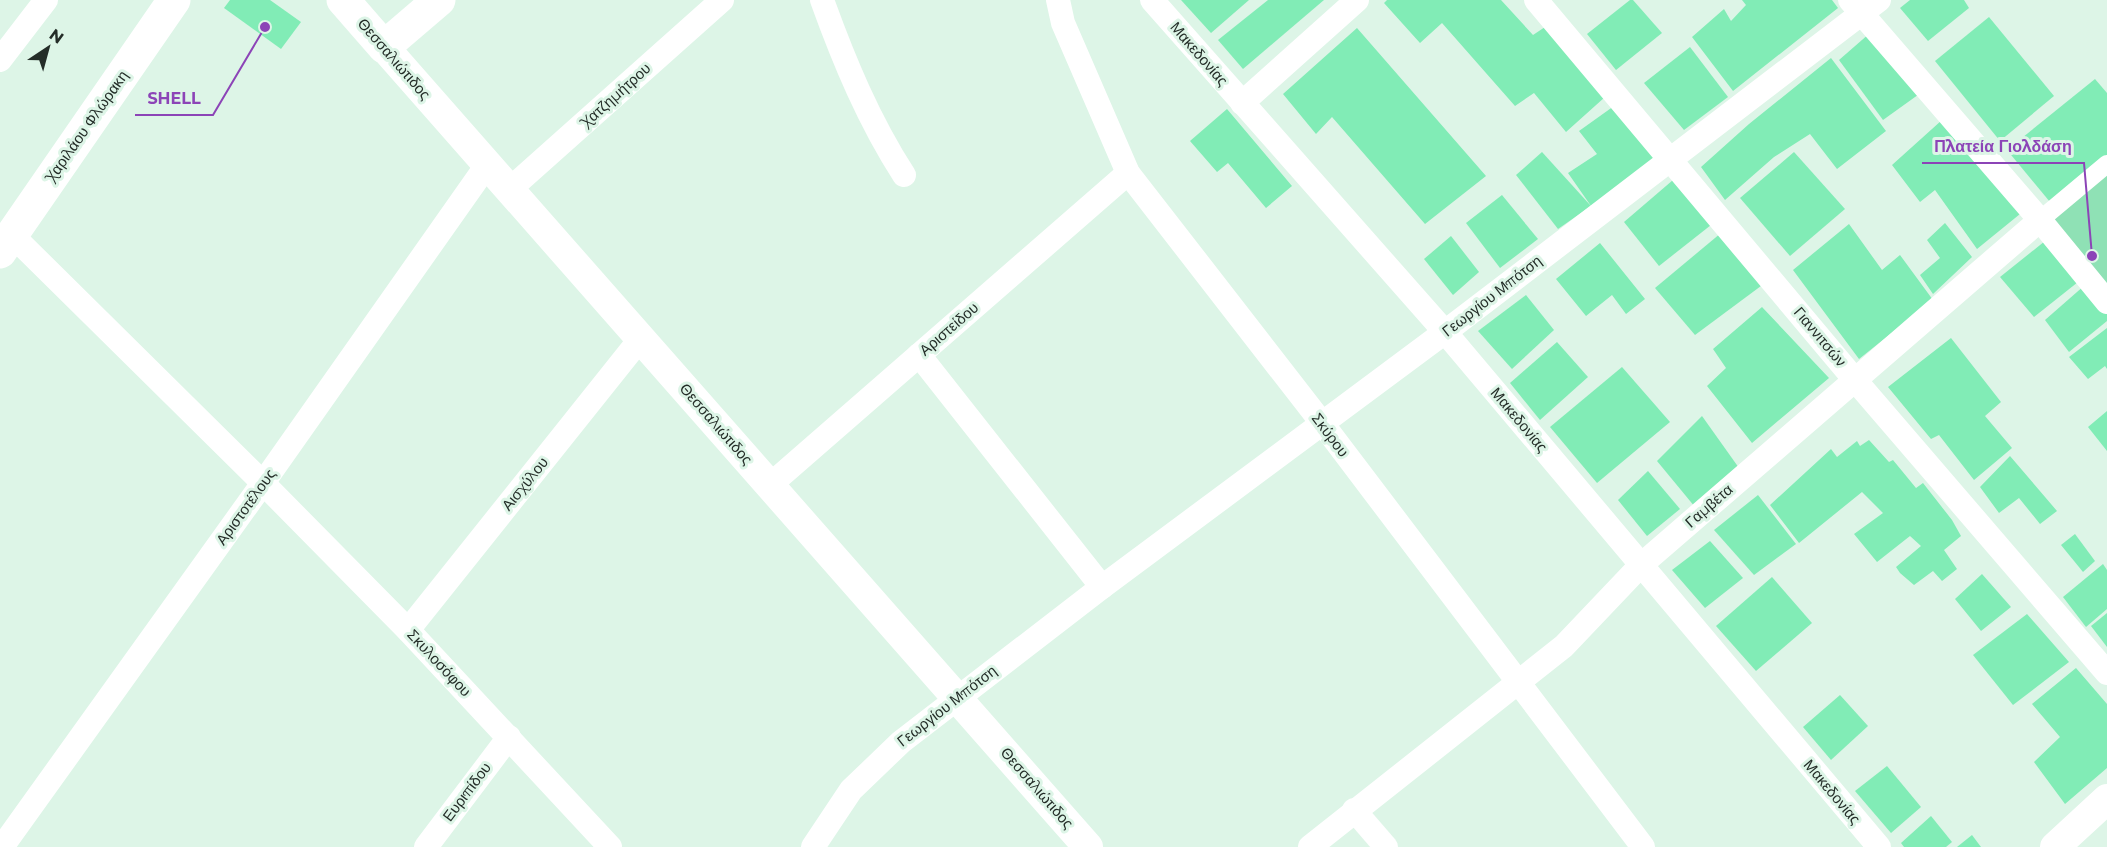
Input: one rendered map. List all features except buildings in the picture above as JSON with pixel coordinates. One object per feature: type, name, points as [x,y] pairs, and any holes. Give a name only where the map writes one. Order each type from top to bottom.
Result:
[{"type":"main road","name":"Χαριλάου Φλώρακη","points":[[6,243],[174,0]]},
{"type":"main road","name":"Θεσσαλιώτιδος","points":[[343,0],[384,47]]},
{"type":"main road","points":[[384,47],[439,0]]},
{"type":"street","points":[[0,60],[46,0]]},
{"type":"street","name":"Χατζημήτρου","points":[[510,189],[722,0]]},
{"type":"street","points":[[822,0],[862,102],[904,176]]},
{"type":"street","name":"Σκύρου","points":[[1058,0],[1063,23],[1128,173],[1322,423],[1644,847]]},
{"type":"street","name":"Μακεδονίας","points":[[1152,0],[1445,332],[1879,847]]},
{"type":"street","points":[[1242,103],[1357,0]]},
{"type":"street","name":"Γιαννιτσών","points":[[1536,0],[1671,158],[1855,380],[2107,673]]},
{"type":"street","points":[[1864,5],[2107,302]]},
{"type":"street","name":"Γεωργίου Μπότση","points":[[813,847],[851,790],[901,742],[957,697],[1445,332],[1671,158],[1864,5]]},
{"type":"street","name":"Θεσσαλιώτιδος","points":[[384,47],[1088,847]]},
{"type":"street","name":"Γαμβέτα","points":[[1310,847],[1564,646],[1641,565],[2107,164]]},
{"type":"street","name":"Αριστοτέλους","points":[[2,847],[264,483],[488,165]]},
{"type":"street","name":"Αριστείδου","points":[[770,485],[1128,173]]},
{"type":"street","name":"Σκυλοσόφου","points":[[6,243],[264,483],[408,630],[610,847]]},
{"type":"street","name":"Αισχύλου","points":[[408,630],[641,339]]},
{"type":"street","points":[[919,356],[1102,587]]},
{"type":"street","name":"Ευριπίδου","points":[[426,847],[509,737]]},
{"type":"street","points":[[2055,847],[2107,800]]},
{"type":"street","points":[[1354,810],[1386,847]]},
{"type":"green space","points":[[2107,172],[2107,292],[2049,221]]},
{"type":"place","name":"SHELL","points":[[265,27]]},
{"type":"place","name":"Πλατεία Γιολδάση","points":[[2092,256]]}]
